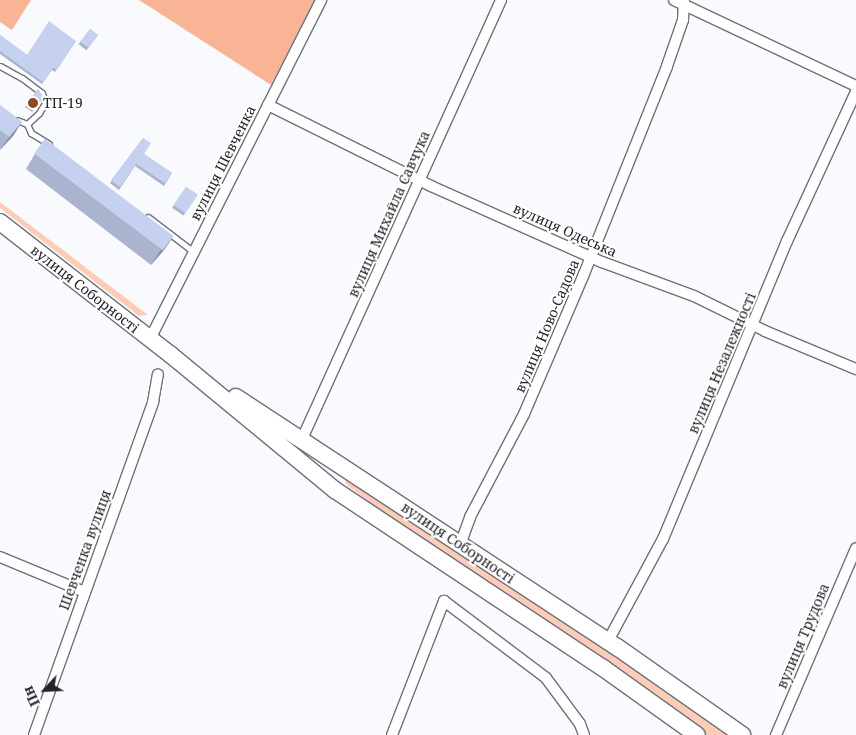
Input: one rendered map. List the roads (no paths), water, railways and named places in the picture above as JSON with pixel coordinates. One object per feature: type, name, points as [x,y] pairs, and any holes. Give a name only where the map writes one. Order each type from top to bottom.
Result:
[{"type":"main road","name":"вулиця Соборності","points":[[0,222],[171,355],[335,490],[603,668],[697,735]]},
{"type":"main road","name":"вулиця Соборності","points":[[171,355],[608,641],[742,735]]},
{"type":"street","name":"вулиця Шевченка","points":[[150,339],[321,0]]},
{"type":"street","name":"вулиця Михайла Савчука","points":[[302,439],[501,0]]},
{"type":"street","points":[[674,0],[684,2],[856,86]]},
{"type":"street","name":"вулиця Ново-Садова","points":[[460,545],[470,517],[524,414],[591,256],[667,66],[683,20],[684,2]]},
{"type":"street","name":"вулиця Незалежності","points":[[608,641],[663,539],[787,241],[856,92]]},
{"type":"street","name":"вулиця Одеська","points":[[268,105],[420,180],[591,256],[694,296],[753,326],[856,369]]},
{"type":"street","name":"Шевченка вулиця","points":[[34,735],[153,402],[158,374]]},
{"type":"street","name":"вулиця Трудова","points":[[776,735],[856,548]]},
{"type":"street","points":[[0,557],[85,592]]},
{"type":"street","points":[[392,735],[444,600],[546,678],[580,724],[584,735]]},
{"type":"lane","points":[[0,66],[42,92],[44,103],[39,113],[27,124]]},
{"type":"lane","points":[[12,119],[27,124],[31,133],[53,146]]},
{"type":"lane","points":[[138,210],[194,252]]},
{"type":"place","name":"ТП-19","points":[[33,103]]}]
